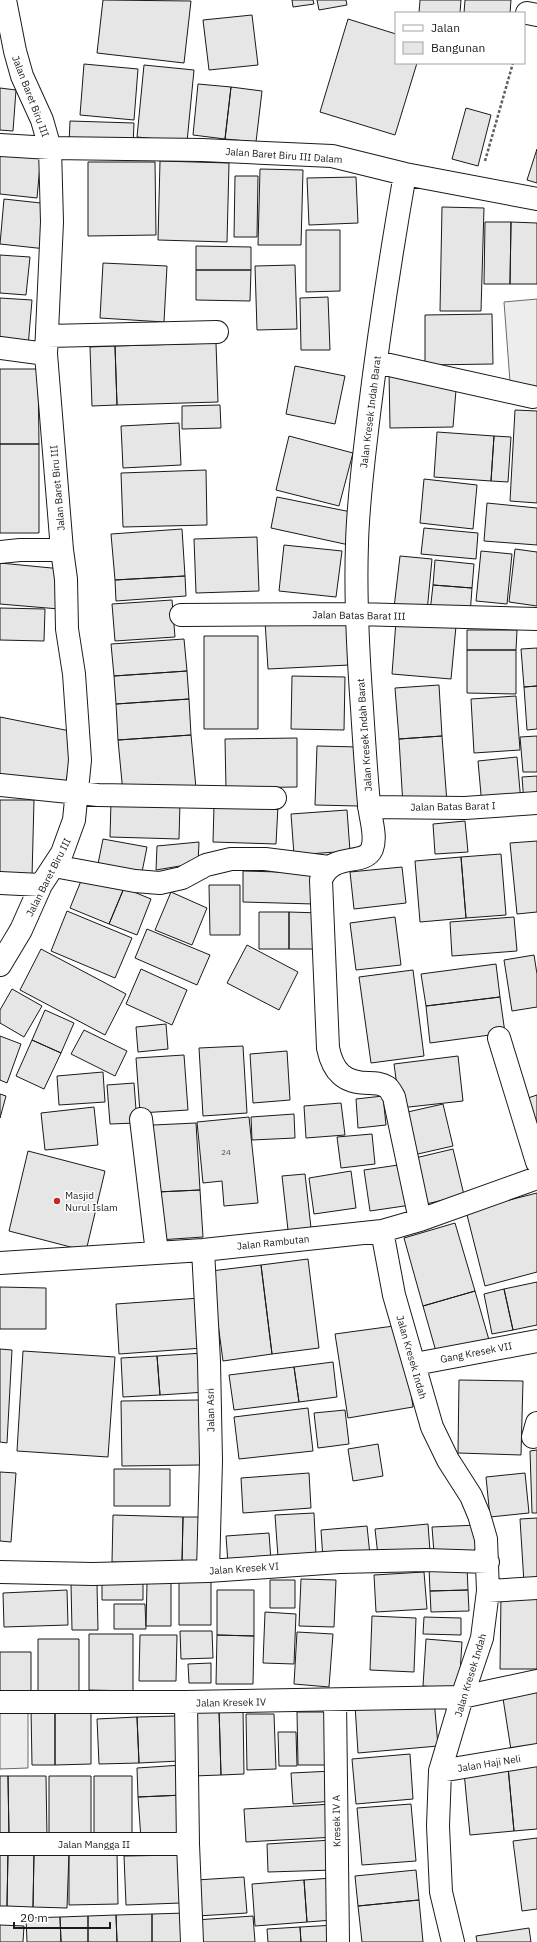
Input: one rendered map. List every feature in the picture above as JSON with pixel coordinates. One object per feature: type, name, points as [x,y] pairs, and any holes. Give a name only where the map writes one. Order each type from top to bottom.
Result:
[{"type":"street","name":"Jalan Baret Biru III","points":[[0,964],[21,930],[41,885],[62,853],[72,830],[80,760],[74,674],[67,629],[66,579],[62,550],[47,345],[52,222],[50,148],[42,120],[22,76],[14,51],[5,0]]},
{"type":"street","name":"Jalan Baret Biru III Dalam","points":[[0,145],[50,148],[202,150],[325,155],[363,162],[405,174],[537,199]]},
{"type":"street","name":"Jalan Kresek Indah Barat","points":[[329,867],[344,861],[361,858],[371,850],[374,840],[369,807],[356,614],[357,542],[360,491],[382,311],[405,174]]},
{"type":"street","points":[[0,348],[217,332]]},
{"type":"street","points":[[376,362],[532,397]]},
{"type":"street","points":[[0,552],[20,550],[62,550]]},
{"type":"street","name":"Jalan Batas Barat III","points":[[181,615],[356,614],[537,619]]},
{"type":"street","points":[[0,784],[77,794],[275,798]]},
{"type":"street","name":"Jalan Batas Barat I","points":[[369,807],[465,808],[537,803]]},
{"type":"street","points":[[54,866],[135,881],[160,883],[182,878],[206,864],[231,859],[265,860],[329,867]]},
{"type":"street","points":[[329,867],[324,872],[321,880],[328,1048],[330,1062],[337,1073],[352,1081],[379,1083],[388,1088],[394,1097],[420,1220]]},
{"type":"street","points":[[0,883],[41,885]]},
{"type":"street","points":[[498,1038],[537,1162]]},
{"type":"street","points":[[141,1119],[157,1253]]},
{"type":"street","name":"Jalan Rambutan","points":[[0,1263],[203,1250],[382,1231],[420,1220],[537,1178]]},
{"type":"street","name":"Jalan Kresek Indah","points":[[382,1231],[394,1295],[432,1427],[448,1460],[471,1496],[479,1515],[486,1539],[488,1591],[482,1638],[462,1697],[440,1771],[438,1826],[441,1892],[453,1942]]},
{"type":"street","name":"Jalan Asri","points":[[203,1250],[209,1361],[210,1461],[208,1571]]},
{"type":"street","name":"Gang Kresek VII","points":[[415,1364],[537,1341]]},
{"type":"street","name":"Jalan Kresek VI","points":[[0,1572],[92,1574],[208,1571],[340,1562],[426,1560],[488,1562]]},
{"type":"street","points":[[488,1591],[537,1588]]},
{"type":"street","name":"Jalan Kresek IV","points":[[0,1702],[186,1702],[462,1697],[537,1682]]},
{"type":"street","name":"Kresek IV A","points":[[334,1700],[338,1942]]},
{"type":"street","points":[[186,1702],[188,1844],[192,1942]]},
{"type":"street","name":"Jalan Haji Neli","points":[[440,1771],[537,1755]]},
{"type":"street","name":"Jalan Mangga II","points":[[0,1844],[188,1844]]},
{"type":"path","points":[[477,188],[513,64]]},
{"type":"shaded area","points":[[537,299],[537,397],[511,395],[504,302]]},
{"type":"shaded area","points":[[0,1711],[28,1711],[28,1768],[0,1769]]},
{"type":"building","points":[[103,0],[191,1],[184,63],[97,53]]},
{"type":"building","points":[[292,0],[313,0],[314,4],[293,7]]},
{"type":"building","points":[[317,0],[346,0],[347,5],[319,10]]},
{"type":"building","points":[[420,0],[461,0],[460,12],[419,12]]},
{"type":"building","points":[[465,0],[511,0],[510,12],[464,12]]},
{"type":"building","points":[[252,15],[258,65],[209,70],[203,20]]},
{"type":"building","points":[[348,19],[395,34],[395,64],[417,64],[395,135],[320,112]]},
{"type":"building","points":[[84,64],[138,69],[134,120],[80,115]]},
{"type":"building","points":[[144,65],[194,70],[187,142],[137,137]]},
{"type":"building","points":[[198,84],[231,87],[225,139],[193,135]]},
{"type":"building","points":[[231,87],[262,91],[256,142],[225,139]]},
{"type":"building","points":[[0,88],[16,90],[13,131],[0,130]]},
{"type":"building","points":[[466,108],[491,115],[478,166],[452,159]]},
{"type":"building","points":[[70,121],[134,123],[133,146],[69,144]]},
{"type":"building","points":[[0,149],[41,154],[37,198],[0,194]]},
{"type":"building","points":[[537,149],[537,183],[527,180]]},
{"type":"building","points":[[160,161],[229,163],[227,242],[158,240]]},
{"type":"building","points":[[88,162],[155,162],[156,235],[88,236]]},
{"type":"building","points":[[260,169],[303,170],[301,245],[258,245]]},
{"type":"building","points":[[235,176],[258,176],[257,237],[234,237]]},
{"type":"building","points":[[356,177],[358,223],[309,225],[307,178]]},
{"type":"building","points":[[4,199],[50,204],[46,249],[0,244]]},
{"type":"building","points":[[442,207],[484,208],[481,311],[440,311]]},
{"type":"building","points":[[485,222],[511,222],[510,284],[484,284]]},
{"type":"building","points":[[511,222],[537,223],[537,284],[510,284]]},
{"type":"building","points":[[306,230],[340,230],[340,291],[306,292]]},
{"type":"building","points":[[196,246],[251,247],[251,270],[196,270]]},
{"type":"building","points":[[0,255],[30,257],[26,295],[0,293]]},
{"type":"building","points":[[103,263],[167,266],[164,322],[100,318]]},
{"type":"building","points":[[295,265],[297,329],[257,330],[255,266]]},
{"type":"building","points":[[196,270],[251,270],[250,301],[196,300]]},
{"type":"building","points":[[328,297],[330,350],[301,350],[300,298]]},
{"type":"building","points":[[0,298],[32,300],[28,347],[0,344]]},
{"type":"building","points":[[492,314],[493,364],[425,365],[425,315]]},
{"type":"building","points":[[216,343],[218,402],[117,405],[115,346]]},
{"type":"building","points":[[115,346],[117,405],[92,406],[90,347]]},
{"type":"building","points":[[295,366],[345,376],[335,424],[286,414]]},
{"type":"building","points":[[0,369],[38,369],[39,444],[0,444]]},
{"type":"building","points":[[389,371],[456,390],[453,427],[390,428]]},
{"type":"building","points":[[220,405],[221,428],[182,429],[182,406]]},
{"type":"building","points":[[515,410],[537,411],[537,503],[510,501]]},
{"type":"building","points":[[179,423],[181,465],[123,468],[121,426]]},
{"type":"building","points":[[437,432],[494,436],[491,481],[434,477]]},
{"type":"building","points":[[289,436],[353,453],[339,506],[276,490]]},
{"type":"building","points":[[494,436],[511,437],[508,482],[491,481]]},
{"type":"building","points":[[0,444],[39,444],[39,533],[0,533]]},
{"type":"building","points":[[206,470],[207,525],[123,527],[121,473]]},
{"type":"building","points":[[424,479],[477,485],[473,529],[420,523]]},
{"type":"building","points":[[277,497],[356,513],[349,545],[271,528]]},
{"type":"building","points":[[487,503],[537,508],[537,545],[484,541]]},
{"type":"building","points":[[424,528],[478,533],[476,559],[421,554]]},
{"type":"building","points":[[182,529],[185,576],[115,580],[111,534]]},
{"type":"building","points":[[257,537],[259,591],[196,593],[194,539]]},
{"type":"building","points":[[284,545],[342,551],[336,597],[279,591]]},
{"type":"building","points":[[515,549],[537,552],[537,606],[509,602]]},
{"type":"building","points":[[481,551],[512,554],[507,604],[476,601]]},
{"type":"building","points":[[400,556],[432,559],[427,612],[394,608]]},
{"type":"building","points":[[435,560],[474,564],[472,588],[433,585]]},
{"type":"building","points":[[0,563],[62,569],[59,609],[0,604]]},
{"type":"building","points":[[185,576],[186,596],[116,601],[115,580]]},
{"type":"building","points":[[433,585],[472,588],[470,615],[430,612]]},
{"type":"building","points":[[172,600],[175,637],[115,641],[112,604]]},
{"type":"building","points":[[0,608],[45,609],[44,641],[0,640]]},
{"type":"building","points":[[346,616],[349,665],[268,669],[265,621]]},
{"type":"building","points":[[396,621],[456,626],[451,679],[392,674]]},
{"type":"building","points":[[467,630],[517,630],[516,650],[467,650]]},
{"type":"building","points":[[204,636],[258,636],[258,729],[204,729]]},
{"type":"building","points":[[184,639],[187,671],[114,676],[111,644]]},
{"type":"building","points":[[537,648],[537,686],[524,687],[521,649]]},
{"type":"building","points":[[467,650],[516,650],[516,694],[467,693]]},
{"type":"building","points":[[187,671],[189,699],[116,704],[114,676]]},
{"type":"building","points":[[292,676],[345,677],[344,730],[291,729]]},
{"type":"building","points":[[439,685],[442,736],[399,739],[395,688]]},
{"type":"building","points":[[537,686],[537,729],[527,730],[524,687]]},
{"type":"building","points":[[516,696],[520,750],[474,753],[471,699]]},
{"type":"building","points":[[189,699],[191,735],[118,740],[116,704]]},
{"type":"building","points":[[0,717],[75,732],[65,788],[0,775]]},
{"type":"building","points":[[191,735],[196,788],[123,793],[118,740]]},
{"type":"building","points":[[442,736],[447,803],[403,806],[399,739]]},
{"type":"building","points":[[537,736],[537,772],[523,772],[520,737]]},
{"type":"building","points":[[297,738],[297,787],[226,788],[225,739]]},
{"type":"building","points":[[317,746],[359,747],[358,806],[315,805]]},
{"type":"building","points":[[517,757],[521,802],[482,806],[478,761]]},
{"type":"building","points":[[537,776],[537,802],[524,803],[522,777]]},
{"type":"building","points":[[0,800],[34,800],[32,877],[0,876]]},
{"type":"building","points":[[111,801],[180,802],[179,839],[110,837]]},
{"type":"building","points":[[214,805],[278,806],[276,844],[213,842]]},
{"type":"building","points":[[347,810],[350,851],[294,855],[291,814]]},
{"type":"building","points":[[465,821],[468,852],[435,854],[433,824]]},
{"type":"building","points":[[103,839],[147,847],[142,872],[98,864]]},
{"type":"building","points":[[537,841],[537,912],[517,914],[510,843]]},
{"type":"building","points":[[199,842],[198,863],[156,870],[157,846]]},
{"type":"building","points":[[501,854],[506,915],[466,918],[461,857]]},
{"type":"building","points":[[461,857],[466,918],[420,922],[415,861]]},
{"type":"building","points":[[402,867],[406,903],[354,909],[350,872]]},
{"type":"building","points":[[243,871],[315,873],[314,904],[243,902]]},
{"type":"building","points":[[83,876],[124,888],[109,924],[70,908]]},
{"type":"building","points":[[209,885],[240,885],[240,935],[210,935]]},
{"type":"building","points":[[124,888],[151,899],[137,935],[109,924]]},
{"type":"building","points":[[171,892],[207,908],[192,945],[155,930]]},
{"type":"building","points":[[67,911],[132,938],[115,978],[51,951]]},
{"type":"building","points":[[259,912],[289,912],[289,949],[259,949]]},
{"type":"building","points":[[289,912],[321,913],[321,949],[289,949]]},
{"type":"building","points":[[395,917],[401,965],[356,970],[350,923]]},
{"type":"building","points":[[514,917],[517,951],[452,956],[450,922]]},
{"type":"building","points":[[147,929],[210,955],[197,985],[135,958]]},
{"type":"building","points":[[247,945],[298,972],[279,1010],[227,983]]},
{"type":"building","points":[[41,949],[126,994],[105,1035],[20,990]]},
{"type":"building","points":[[534,955],[537,974],[537,1007],[512,1011],[504,960]]},
{"type":"building","points":[[496,964],[500,997],[426,1006],[421,974]]},
{"type":"building","points":[[141,969],[187,990],[172,1025],[126,1004]]},
{"type":"building","points":[[413,970],[424,1056],[371,1063],[359,977]]},
{"type":"building","points":[[12,989],[42,1006],[24,1037],[0,1023],[0,1010]]},
{"type":"building","points":[[500,997],[505,1033],[430,1043],[426,1006]]},
{"type":"building","points":[[45,1010],[74,1023],[61,1053],[32,1040]]},
{"type":"building","points":[[166,1024],[168,1049],[138,1052],[136,1027]]},
{"type":"building","points":[[84,1030],[127,1051],[115,1076],[71,1054]]},
{"type":"building","points":[[0,1036],[21,1044],[7,1083],[0,1080]]},
{"type":"building","points":[[32,1040],[61,1053],[44,1089],[16,1076]]},
{"type":"building","points":[[243,1046],[247,1113],[203,1116],[199,1048]]},
{"type":"building","points":[[287,1051],[290,1100],[253,1103],[250,1054]]},
{"type":"building","points":[[184,1055],[188,1110],[140,1113],[136,1058]]},
{"type":"building","points":[[458,1056],[463,1101],[400,1108],[394,1064]]},
{"type":"building","points":[[103,1072],[105,1102],[59,1105],[57,1076]]},
{"type":"building","points":[[134,1083],[137,1123],[110,1124],[107,1085]]},
{"type":"building","points":[[0,1094],[6,1096],[0,1118]]},
{"type":"building","points":[[537,1095],[537,1138],[525,1099]]},
{"type":"building","points":[[383,1096],[386,1125],[358,1128],[356,1099]]},
{"type":"building","points":[[341,1103],[345,1135],[306,1138],[304,1106]]},
{"type":"building","points":[[443,1104],[453,1146],[409,1156],[399,1114]]},
{"type":"building","points":[[94,1107],[98,1145],[45,1150],[41,1113]]},
{"type":"building","points":[[294,1114],[295,1138],[252,1140],[251,1117]]},
{"type":"building","points":[[249,1117],[258,1203],[224,1206],[222,1181],[203,1183],[197,1122]]},
{"type":"building","points":[[196,1123],[200,1190],[157,1192],[153,1125]]},
{"type":"building","points":[[372,1134],[375,1164],[341,1168],[337,1137]]},
{"type":"building","points":[[453,1149],[464,1195],[422,1205],[411,1159]]},
{"type":"building","name":"Masjid Nurul Islam","points":[[28,1151],[105,1171],[86,1251],[9,1231]]},
{"type":"building","points":[[405,1164],[411,1205],[370,1211],[364,1170]]},
{"type":"building","points":[[351,1171],[356,1208],[314,1214],[309,1178]]},
{"type":"building","points":[[305,1174],[311,1228],[288,1230],[282,1176]]},
{"type":"building","points":[[200,1190],[203,1237],[159,1240],[157,1192]]},
{"type":"building","points":[[537,1193],[537,1272],[485,1286],[466,1211]]},
{"type":"building","points":[[455,1223],[475,1291],[423,1306],[404,1238]]},
{"type":"building","points":[[308,1259],[319,1348],[272,1354],[261,1265]]},
{"type":"building","points":[[261,1265],[272,1354],[223,1361],[211,1271]]},
{"type":"building","points":[[537,1282],[537,1325],[513,1330],[504,1289]]},
{"type":"building","points":[[0,1287],[46,1288],[46,1329],[0,1329]]},
{"type":"building","points":[[504,1289],[513,1330],[492,1334],[484,1294]]},
{"type":"building","points":[[475,1291],[489,1340],[437,1355],[423,1306]]},
{"type":"building","points":[[200,1298],[203,1348],[119,1354],[116,1304]]},
{"type":"building","points":[[401,1325],[413,1407],[348,1418],[335,1334]]},
{"type":"building","points":[[0,1349],[12,1350],[7,1443],[0,1442]]},
{"type":"building","points":[[23,1351],[115,1357],[108,1457],[17,1451]]},
{"type":"building","points":[[203,1353],[206,1392],[160,1395],[157,1356]]},
{"type":"building","points":[[157,1356],[160,1395],[123,1397],[121,1358]]},
{"type":"building","points":[[333,1362],[337,1397],[299,1402],[294,1367]]},
{"type":"building","points":[[294,1367],[299,1402],[234,1410],[229,1375]]},
{"type":"building","points":[[459,1380],[523,1381],[521,1455],[458,1453]]},
{"type":"building","points":[[199,1400],[200,1465],[122,1466],[121,1401]]},
{"type":"building","points":[[308,1408],[313,1451],[239,1459],[234,1417]]},
{"type":"building","points":[[345,1410],[349,1444],[318,1448],[314,1413]]},
{"type":"building","points":[[378,1444],[383,1476],[353,1481],[348,1449]]},
{"type":"building","points":[[537,1450],[537,1513],[532,1513],[530,1451]]},
{"type":"building","points":[[114,1469],[170,1469],[170,1506],[114,1506]]},
{"type":"building","points":[[0,1472],[16,1473],[11,1542],[0,1541]]},
{"type":"building","points":[[309,1473],[311,1508],[243,1513],[241,1478]]},
{"type":"building","points":[[525,1473],[529,1513],[490,1517],[486,1477]]},
{"type":"building","points":[[314,1513],[316,1555],[278,1557],[275,1515]]},
{"type":"building","points":[[113,1515],[183,1517],[182,1564],[112,1562]]},
{"type":"building","points":[[183,1517],[207,1517],[206,1564],[182,1564]]},
{"type":"building","points":[[537,1518],[537,1582],[524,1583],[520,1519]]},
{"type":"building","points":[[428,1524],[430,1551],[378,1556],[375,1529]]},
{"type":"building","points":[[478,1525],[479,1551],[434,1553],[432,1527]]},
{"type":"building","points":[[367,1526],[370,1555],[323,1559],[321,1530]]},
{"type":"building","points":[[269,1533],[271,1561],[228,1564],[226,1536]]},
{"type":"building","points":[[467,1566],[468,1590],[430,1591],[429,1567]]},
{"type":"building","points":[[424,1572],[427,1609],[376,1612],[374,1575]]},
{"type":"building","points":[[301,1579],[336,1580],[334,1627],[299,1626]]},
{"type":"building","points":[[102,1580],[143,1580],[143,1600],[102,1600]]},
{"type":"building","points":[[270,1580],[295,1580],[295,1608],[270,1608]]},
{"type":"building","points":[[179,1581],[211,1581],[211,1625],[179,1625]]},
{"type":"building","points":[[147,1583],[171,1583],[171,1626],[146,1626]]},
{"type":"building","points":[[71,1584],[97,1584],[98,1630],[72,1630]]},
{"type":"building","points":[[67,1590],[68,1625],[4,1627],[3,1593]]},
{"type":"building","points":[[217,1590],[254,1590],[254,1636],[217,1635]]},
{"type":"building","points":[[468,1590],[469,1611],[431,1612],[430,1591]]},
{"type":"building","points":[[501,1595],[537,1595],[537,1669],[500,1669]]},
{"type":"building","points":[[114,1604],[145,1604],[146,1629],[114,1629]]},
{"type":"building","points":[[265,1612],[296,1614],[294,1664],[263,1663]]},
{"type":"building","points":[[372,1616],[416,1618],[414,1672],[370,1670]]},
{"type":"building","points":[[424,1617],[461,1618],[461,1635],[423,1634]]},
{"type":"building","points":[[180,1631],[212,1631],[213,1658],[181,1659]]},
{"type":"building","points":[[297,1632],[333,1634],[329,1687],[294,1684]]},
{"type":"building","points":[[89,1634],[133,1634],[133,1691],[89,1690]]},
{"type":"building","points":[[140,1635],[177,1635],[176,1681],[139,1681]]},
{"type":"building","points":[[217,1635],[254,1636],[253,1684],[216,1684]]},
{"type":"building","points":[[38,1639],[79,1639],[79,1691],[38,1691]]},
{"type":"building","points":[[426,1639],[462,1642],[459,1689],[423,1686]]},
{"type":"building","points":[[0,1652],[31,1652],[31,1695],[0,1695]]},
{"type":"building","points":[[211,1663],[211,1683],[189,1683],[188,1664]]},
{"type":"building","points":[[537,1687],[537,1747],[511,1750],[502,1692]]},
{"type":"building","points":[[434,1699],[438,1746],[358,1753],[355,1705]]},
{"type":"building","points":[[91,1708],[91,1764],[55,1765],[55,1709]]},
{"type":"building","points":[[31,1709],[55,1709],[55,1765],[32,1765]]},
{"type":"building","points":[[219,1709],[221,1775],[193,1776],[191,1710]]},
{"type":"building","points":[[219,1709],[243,1710],[244,1774],[221,1775]]},
{"type":"building","points":[[297,1712],[332,1712],[333,1765],[298,1765]]},
{"type":"building","points":[[246,1714],[274,1714],[276,1769],[247,1770]]},
{"type":"building","points":[[176,1716],[179,1761],[139,1763],[137,1717]]},
{"type":"building","points":[[137,1717],[139,1763],[99,1764],[97,1719]]},
{"type":"building","points":[[278,1732],[296,1732],[297,1766],[279,1766]]},
{"type":"building","points":[[410,1754],[413,1799],[356,1804],[352,1759]]},
{"type":"building","points":[[182,1765],[184,1795],[138,1797],[137,1768]]},
{"type":"building","points":[[537,1765],[537,1829],[514,1831],[508,1767]]},
{"type":"building","points":[[508,1767],[514,1831],[470,1835],[464,1772]]},
{"type":"building","points":[[333,1771],[334,1801],[293,1804],[291,1773]]},
{"type":"building","points":[[0,1776],[8,1776],[9,1838],[0,1838]]},
{"type":"building","points":[[8,1776],[46,1776],[47,1838],[9,1838]]},
{"type":"building","points":[[49,1776],[91,1776],[91,1837],[49,1838]]},
{"type":"building","points":[[94,1776],[132,1776],[132,1837],[94,1837]]},
{"type":"building","points":[[184,1795],[186,1837],[141,1839],[138,1797]]},
{"type":"building","points":[[333,1804],[335,1837],[246,1842],[244,1809]]},
{"type":"building","points":[[411,1804],[416,1861],[362,1865],[357,1808]]},
{"type":"building","points":[[537,1838],[537,1909],[522,1911],[513,1841]]},
{"type":"building","points":[[332,1840],[334,1870],[268,1872],[267,1844]]},
{"type":"building","points":[[0,1851],[8,1851],[7,1906],[0,1906]]},
{"type":"building","points":[[8,1851],[34,1852],[33,1907],[7,1906]]},
{"type":"building","points":[[34,1852],[69,1853],[67,1908],[33,1907]]},
{"type":"building","points":[[117,1852],[118,1904],[69,1905],[69,1853]]},
{"type":"building","points":[[180,1855],[181,1903],[126,1905],[124,1856]]},
{"type":"building","points":[[416,1870],[419,1900],[358,1906],[355,1876]]},
{"type":"building","points":[[244,1877],[247,1913],[197,1916],[196,1880]]},
{"type":"building","points":[[332,1878],[333,1920],[307,1922],[304,1880]]},
{"type":"building","points":[[304,1880],[307,1922],[255,1926],[252,1884]]},
{"type":"building","points":[[419,1900],[423,1942],[362,1942],[358,1906]]},
{"type":"building","points":[[186,1913],[187,1942],[152,1942],[152,1914]]},
{"type":"building","points":[[152,1914],[152,1942],[117,1942],[116,1915]]},
{"type":"building","points":[[116,1915],[117,1942],[88,1942],[88,1916]]},
{"type":"building","points":[[88,1916],[88,1942],[61,1942],[60,1917]]},
{"type":"building","points":[[253,1916],[255,1942],[197,1942],[196,1920]]},
{"type":"building","points":[[60,1917],[61,1942],[27,1942],[26,1918]]},
{"type":"building","points":[[0,1925],[24,1926],[23,1942],[0,1942]]},
{"type":"building","points":[[336,1925],[337,1942],[301,1942],[300,1927]]},
{"type":"building","points":[[300,1927],[301,1942],[268,1942],[267,1929]]},
{"type":"building","points":[[529,1928],[531,1942],[477,1942],[476,1936]]},
{"type":"place","name":"Masjid Nurul Islam","points":[[57,1201]]}]
